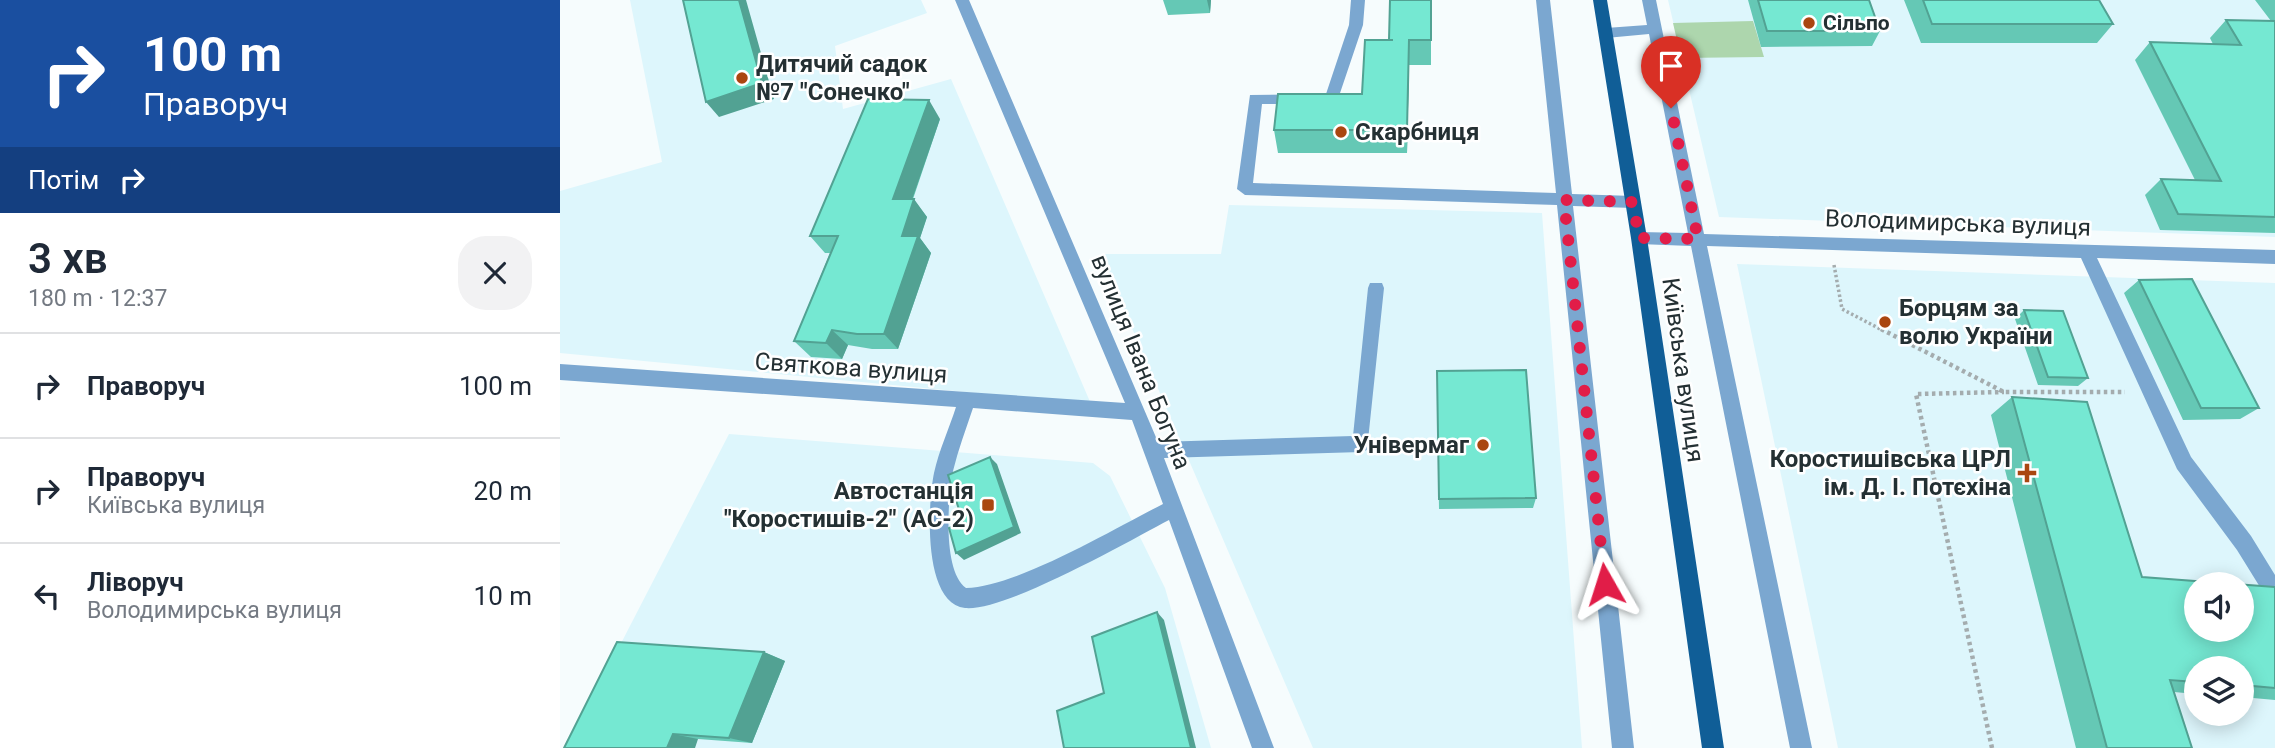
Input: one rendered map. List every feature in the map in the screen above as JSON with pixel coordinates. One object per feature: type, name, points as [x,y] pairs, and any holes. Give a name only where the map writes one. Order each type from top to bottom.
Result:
[{"type":"main road","name":"Київська вулиця","points":[[1600,0],[1639,238],[1713,748]]},
{"type":"street","name":"вулиця Івана Богуна","points":[[962,0],[1138,412],[1263,748]]},
{"type":"street","points":[[1358,0],[1356,25],[1331,99],[1255,99],[1244,189],[1633,202]]},
{"type":"street","points":[[1543,0],[1623,748]]},
{"type":"street","points":[[1649,0],[1801,748]]},
{"type":"street","points":[[1606,33],[1654,29]]},
{"type":"street","name":"Володимирська вулиця","points":[[1639,238],[2275,257]]},
{"type":"street","points":[[2086,251],[2184,463],[2244,544],[2275,593]]},
{"type":"street","points":[[1152,450],[1361,444],[1376,288]]},
{"type":"street","name":"Святкова вулиця","points":[[560,372],[1138,412]]},
{"type":"street","points":[[967,400],[942,483],[941,557],[946,581],[956,594],[965,598],[978,598],[1025,582],[1173,508]]},
{"type":"path","points":[[1831,243],[1842,309],[2004,392]]},
{"type":"path","points":[[1992,748],[1916,394],[2153,392]]},
{"type":"shaded area","points":[[630,0],[921,0],[927,13],[835,46],[843,109],[951,79],[1091,404],[560,353],[560,191],[662,162]]},
{"type":"shaded area","points":[[1668,0],[2275,0],[2275,237],[1719,217]]},
{"type":"shaded area","points":[[1229,205],[1542,213],[1582,748],[1313,748],[1100,254],[1221,254]]},
{"type":"shaded area","name":"Коростишівська ЦРЛ ім. Д. І. Потєхіна","points":[[1737,264],[2275,283],[2275,748],[1838,748]]},
{"type":"shaded area","points":[[729,434],[1093,463],[1110,476],[1165,588],[1211,748],[567,748]]},
{"type":"green space","points":[[1753,21],[1764,57],[1681,58],[1673,23]]},
{"type":"building","points":[[683,0],[739,0],[762,83],[706,102]]},
{"type":"building","points":[[1390,0],[1431,0],[1431,40],[1409,40],[1407,130],[1274,130],[1278,94],[1362,94],[1365,40],[1389,40]]},
{"type":"building","points":[[1758,0],[1869,0],[1880,31],[1767,31]]},
{"type":"building","points":[[1923,0],[2099,0],[2113,24],[1932,24]]},
{"type":"building","points":[[2226,20],[2275,21],[2275,217],[2178,214],[2161,179],[2221,181],[2150,42],[2241,45]]},
{"type":"building","points":[[868,99],[929,100],[893,199],[914,199],[902,236],[918,236],[884,334],[832,330],[826,343],[794,341],[838,236],[810,236]]},
{"type":"building","points":[[2192,279],[2259,408],[2201,408],[2139,280]]},
{"type":"building","points":[[2024,310],[2063,311],[2088,378],[2048,377]]},
{"type":"building","name":"Універмаг","points":[[1526,370],[1536,498],[1439,499],[1437,371]]},
{"type":"building","points":[[2012,397],[2087,402],[2142,577],[2184,580],[2184,642],[2254,642],[2254,586],[2275,587],[2275,688],[2254,686],[2254,656],[2184,656],[2184,681],[2170,680],[2192,748],[2107,748]]},
{"type":"building","name":"Автостанція \"Коростишів-2\" (АС-2)","points":[[990,457],[1014,527],[956,553],[949,528],[963,522],[948,475]]},
{"type":"building","points":[[1157,612],[1191,748],[1064,748],[1057,711],[1104,693],[1092,637]]},
{"type":"building","points":[[617,642],[764,652],[729,738],[673,734],[667,748],[564,748]]},
{"type":"place","name":"Сільпо","points":[[1809,23]]},
{"type":"place","name":"Дитячий садок №7 \"Сонечко\"","points":[[742,78]]},
{"type":"place","name":"Скарбниця","points":[[1341,132]]},
{"type":"place","name":"Борцям за волю України","points":[[1885,322]]},
{"type":"place","name":"Універмаг","points":[[1483,445]]},
{"type":"place","name":"Коростишівська ЦРЛ ім. Д. І. Потєхіна","points":[[2027,473]]},
{"type":"place","name":"Автостанція \"Коростишів-2\" (АС-2)","points":[[988,505]]},
{"type":"route","points":[[1605,584],[1564,200],[1633,202],[1639,238],[1698,239],[1671,108]]}]
